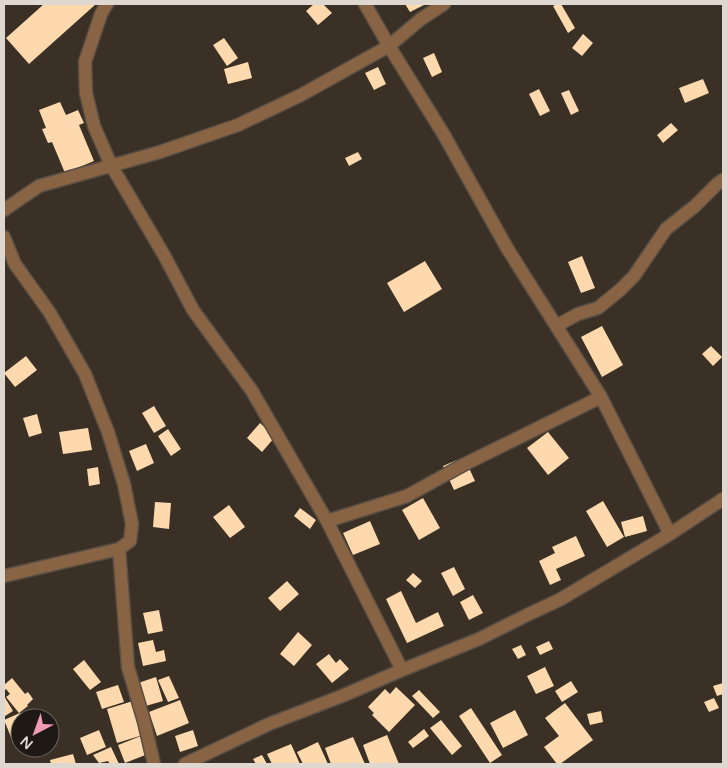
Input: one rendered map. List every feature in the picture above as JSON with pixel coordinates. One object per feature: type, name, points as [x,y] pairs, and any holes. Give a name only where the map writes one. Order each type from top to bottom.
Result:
[{"type":"street","points":[[107,4],[101,14],[85,62],[86,93],[94,126],[111,165],[164,255],[192,310],[252,391],[327,521],[402,670]]},
{"type":"street","points":[[365,4],[444,135],[507,248],[601,397],[670,534]]},
{"type":"street","points":[[4,210],[39,186],[160,152],[238,124],[301,95],[351,69],[389,46],[421,19],[444,4]]},
{"type":"street","points":[[556,326],[578,314],[598,308],[620,290],[634,276],[666,228],[695,206],[723,180]]},
{"type":"street","points":[[4,236],[15,264],[50,313],[85,374],[108,432],[124,484],[132,524],[130,541],[119,549],[4,576]]},
{"type":"street","points":[[327,521],[407,496],[465,464],[601,397]]},
{"type":"street","points":[[185,764],[268,724],[342,696],[479,639],[560,599],[670,534],[723,499]]},
{"type":"street","points":[[119,549],[128,667],[154,764]]},
{"type":"building","points":[[44,4],[96,4],[29,64],[6,38]]},
{"type":"building","points":[[314,4],[323,4],[332,13],[318,25],[306,11]]},
{"type":"building","points":[[405,4],[426,4],[410,12]]},
{"type":"building","points":[[561,4],[575,28],[568,33],[553,6]]},
{"type":"building","points":[[583,34],[593,43],[582,56],[572,48]]},
{"type":"building","points":[[224,38],[238,58],[227,66],[213,45]]},
{"type":"building","points":[[434,53],[442,72],[432,77],[423,58]]},
{"type":"building","points":[[248,62],[252,78],[228,84],[224,69]]},
{"type":"building","points":[[378,67],[386,84],[374,90],[365,73]]},
{"type":"building","points":[[703,79],[709,93],[685,103],[679,88]]},
{"type":"building","points":[[539,89],[550,111],[540,116],[529,94]]},
{"type":"building","points":[[569,90],[579,111],[571,115],[561,93]]},
{"type":"building","points":[[60,102],[66,115],[78,110],[84,123],[79,125],[94,161],[65,173],[52,142],[48,143],[42,129],[46,128],[39,110]]},
{"type":"building","points":[[671,123],[678,130],[663,143],[657,135]]},
{"type":"building","points":[[358,152],[362,159],[349,166],[345,158]]},
{"type":"building","points":[[582,256],[595,288],[581,293],[568,262]]},
{"type":"building","points":[[425,261],[442,289],[404,312],[387,283]]},
{"type":"building","points":[[602,326],[623,365],[602,377],[581,337]]},
{"type":"building","points":[[711,346],[722,357],[713,366],[702,354]]},
{"type":"building","points":[[26,356],[37,370],[15,387],[4,373]]},
{"type":"building","points":[[154,406],[166,426],[154,433],[142,413]]},
{"type":"building","points":[[37,414],[42,433],[29,437],[23,418]]},
{"type":"building","points":[[260,423],[275,437],[262,452],[247,438]]},
{"type":"building","points":[[88,428],[92,450],[63,454],[59,432]]},
{"type":"building","points":[[168,429],[181,449],[171,456],[158,436]]},
{"type":"building","points":[[548,432],[569,458],[548,475],[527,448]]},
{"type":"building","points":[[146,444],[154,463],[137,471],[129,451]]},
{"type":"building","points":[[464,457],[475,481],[454,490],[443,466]]},
{"type":"building","points":[[98,467],[100,484],[89,486],[87,469]]},
{"type":"building","points":[[423,498],[440,528],[419,540],[402,510]]},
{"type":"building","points":[[603,501],[624,537],[607,547],[586,511]]},
{"type":"building","points":[[155,502],[171,503],[169,529],[153,527]]},
{"type":"building","points":[[229,505],[245,527],[230,538],[213,517]]},
{"type":"building","points":[[300,508],[316,520],[310,529],[294,516]]},
{"type":"building","points":[[643,516],[647,531],[625,537],[621,522]]},
{"type":"building","points":[[370,521],[380,544],[353,555],[343,533]]},
{"type":"building","points":[[576,536],[585,556],[556,569],[561,580],[550,585],[539,561],[555,553],[552,547]]},
{"type":"building","points":[[454,567],[465,589],[453,596],[441,573]]},
{"type":"building","points":[[413,573],[422,581],[415,588],[406,580]]},
{"type":"building","points":[[287,581],[299,594],[280,611],[268,598]]},
{"type":"building","points":[[401,591],[416,623],[438,612],[444,626],[407,643],[386,599]]},
{"type":"building","points":[[473,595],[483,613],[469,620],[460,602]]},
{"type":"building","points":[[159,610],[163,631],[148,634],[143,613]]},
{"type":"building","points":[[298,632],[312,645],[294,666],[280,654]]},
{"type":"building","points":[[153,640],[156,652],[164,650],[166,661],[143,666],[138,643]]},
{"type":"building","points":[[549,641],[553,649],[540,655],[536,647]]},
{"type":"building","points":[[521,645],[526,655],[518,659],[512,649]]},
{"type":"building","points":[[329,654],[336,663],[340,659],[349,669],[332,683],[316,664]]},
{"type":"building","points":[[84,660],[101,682],[90,690],[73,669]]},
{"type":"building","points":[[545,667],[554,686],[536,694],[527,676]]},
{"type":"building","points":[[169,676],[179,698],[168,702],[158,680]]},
{"type":"building","points":[[156,677],[163,701],[142,707],[135,684]]},
{"type":"building","points":[[12,678],[25,694],[28,692],[33,699],[25,708],[15,708],[6,697],[10,694],[6,689],[4,691],[4,685]]},
{"type":"building","points":[[571,681],[578,692],[562,702],[555,691]]},
{"type":"building","points":[[723,683],[723,694],[717,696],[713,686]]},
{"type":"building","points":[[118,685],[124,702],[102,709],[96,692]]},
{"type":"building","points":[[396,687],[415,705],[389,732],[372,715],[374,713],[368,707],[385,689],[390,694]]},
{"type":"building","points":[[419,690],[440,712],[433,718],[412,696]]},
{"type":"building","points":[[4,696],[11,708],[10,713],[4,715]]},
{"type":"building","points":[[714,698],[719,708],[709,712],[704,702]]},
{"type":"building","points":[[180,700],[189,723],[157,736],[149,712]]},
{"type":"building","points":[[133,701],[143,735],[117,743],[107,709]]},
{"type":"building","points":[[565,703],[593,740],[560,764],[557,764],[544,747],[559,736],[545,718]]},
{"type":"building","points":[[471,708],[502,755],[490,763],[459,716]]},
{"type":"building","points":[[515,710],[528,735],[503,748],[490,723]]},
{"type":"building","points":[[601,711],[603,722],[590,725],[587,714]]},
{"type":"building","points":[[10,717],[10,735],[4,720]]},
{"type":"building","points":[[441,720],[462,746],[452,755],[430,728]]},
{"type":"building","points":[[424,729],[429,736],[413,748],[408,742]]},
{"type":"building","points":[[99,730],[106,747],[87,755],[80,738]]},
{"type":"building","points":[[193,730],[198,746],[180,752],[175,736]]},
{"type":"building","points":[[146,734],[153,752],[125,763],[118,745]]},
{"type":"building","points":[[387,735],[399,764],[370,764],[363,745]]},
{"type":"building","points":[[353,737],[365,764],[331,764],[325,748]]},
{"type":"building","points":[[318,742],[328,764],[303,764],[297,752]]},
{"type":"building","points":[[291,744],[300,764],[272,764],[267,754]]},
{"type":"building","points":[[111,747],[119,764],[110,764],[108,761],[99,763],[93,755]]},
{"type":"building","points":[[73,754],[76,764],[51,764],[50,760]]},
{"type":"building","points":[[262,755],[267,764],[256,764],[253,759]]}]
